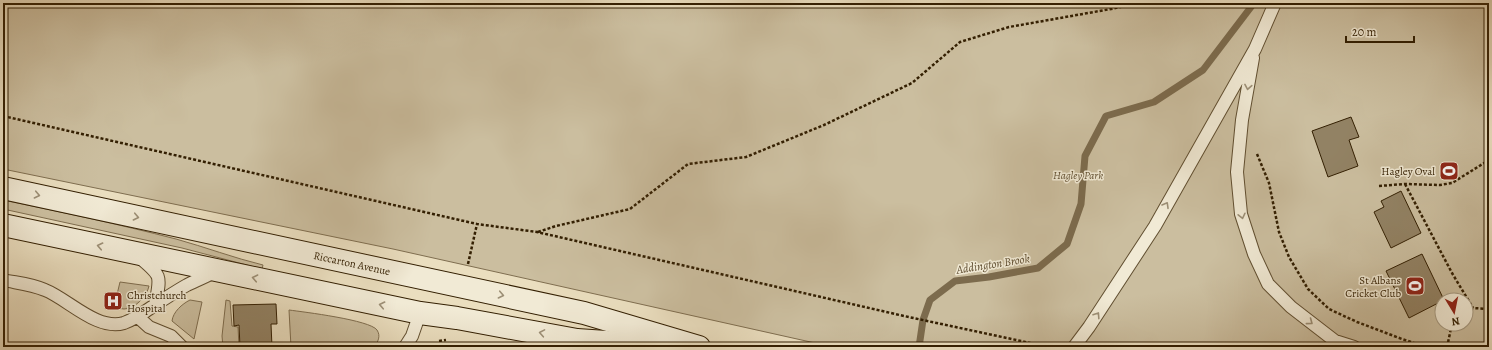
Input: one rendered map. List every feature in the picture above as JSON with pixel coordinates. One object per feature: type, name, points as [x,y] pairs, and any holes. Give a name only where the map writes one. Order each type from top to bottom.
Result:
[{"type":"main road","name":"Riccarton Avenue","points":[[3,188],[584,313],[632,339],[678,347]]},
{"type":"main road","name":"Riccarton Avenue","points":[[3,225],[420,313],[457,318],[576,340],[632,339],[699,347]]},
{"type":"main road","points":[[420,313],[426,279]]},
{"type":"lane","points":[[1074,347],[1089,327],[1155,226],[1255,49],[1275,3]]},
{"type":"lane","points":[[1255,49],[1242,123],[1237,172],[1241,214],[1254,254],[1268,284],[1291,307],[1334,341],[1354,347]]},
{"type":"lane","points":[[134,253],[154,269],[158,276],[159,285],[154,305]]},
{"type":"lane","points":[[3,280],[45,290],[85,314],[106,323],[123,323],[138,317],[154,305],[186,286],[218,271]]},
{"type":"lane","points":[[405,347],[412,336],[420,313]]},
{"type":"lane","points":[[138,317],[149,327],[171,336],[182,347]]},
{"type":"path","points":[[537,232],[556,226],[630,209],[688,164],[746,157],[824,125],[912,83],[960,42],[1009,27],[1111,10],[1139,3]]},
{"type":"path","points":[[3,116],[477,224],[537,232],[904,316],[1049,347]]},
{"type":"path","points":[[1242,123],[1254,147],[1269,184],[1279,232],[1289,257],[1308,289],[1329,309],[1357,322],[1426,347]]},
{"type":"path","points":[[1379,186],[1405,184],[1440,185],[1452,182],[1489,160]]},
{"type":"path","points":[[1405,184],[1463,292]]},
{"type":"path","points":[[466,270],[477,224]]},
{"type":"path","points":[[1474,308],[1489,309]]},
{"type":"path","points":[[1447,347],[1450,332]]},
{"type":"green space","name":"Hagley Park","points":[[3,3],[1489,3],[1489,347],[833,347],[393,249],[3,169]]},
{"type":"green space","points":[[3,200],[111,223],[176,239],[263,265],[262,269],[182,248],[3,209]]},
{"type":"green space","points":[[120,282],[149,286],[146,294],[140,301],[132,307],[123,309],[114,307]]},
{"type":"green space","points":[[190,300],[202,302],[194,339],[172,321],[174,314],[178,309]]},
{"type":"green space","points":[[226,300],[230,301],[232,326],[238,327],[239,347],[223,347],[222,336]]},
{"type":"green space","points":[[289,310],[336,317],[372,326],[379,334],[377,343],[374,347],[291,347]]},
{"type":"building","points":[[1351,117],[1359,137],[1349,140],[1358,166],[1328,177],[1312,131]]},
{"type":"building","points":[[1401,191],[1421,233],[1391,248],[1374,212],[1384,207],[1381,201]]},
{"type":"building","name":"St Albans Cricket Club","points":[[1422,254],[1440,292],[1434,292],[1434,305],[1409,318],[1386,271]]},
{"type":"building","points":[[276,304],[277,324],[271,324],[272,347],[240,347],[239,325],[234,326],[233,305]]},
{"type":"waterway","name":"Addington Brook","points":[[919,347],[923,320],[930,300],[955,281],[989,277],[1038,268],[1067,244],[1081,204],[1085,156],[1106,116],[1154,102],[1203,70],[1251,7],[1252,3]]},
{"type":"place","name":"Hagley Oval","points":[[1449,171]]},
{"type":"place","name":"St Albans Cricket Club","points":[[1415,286]]},
{"type":"place","name":"Christchurch Hospital","points":[[113,301]]}]
